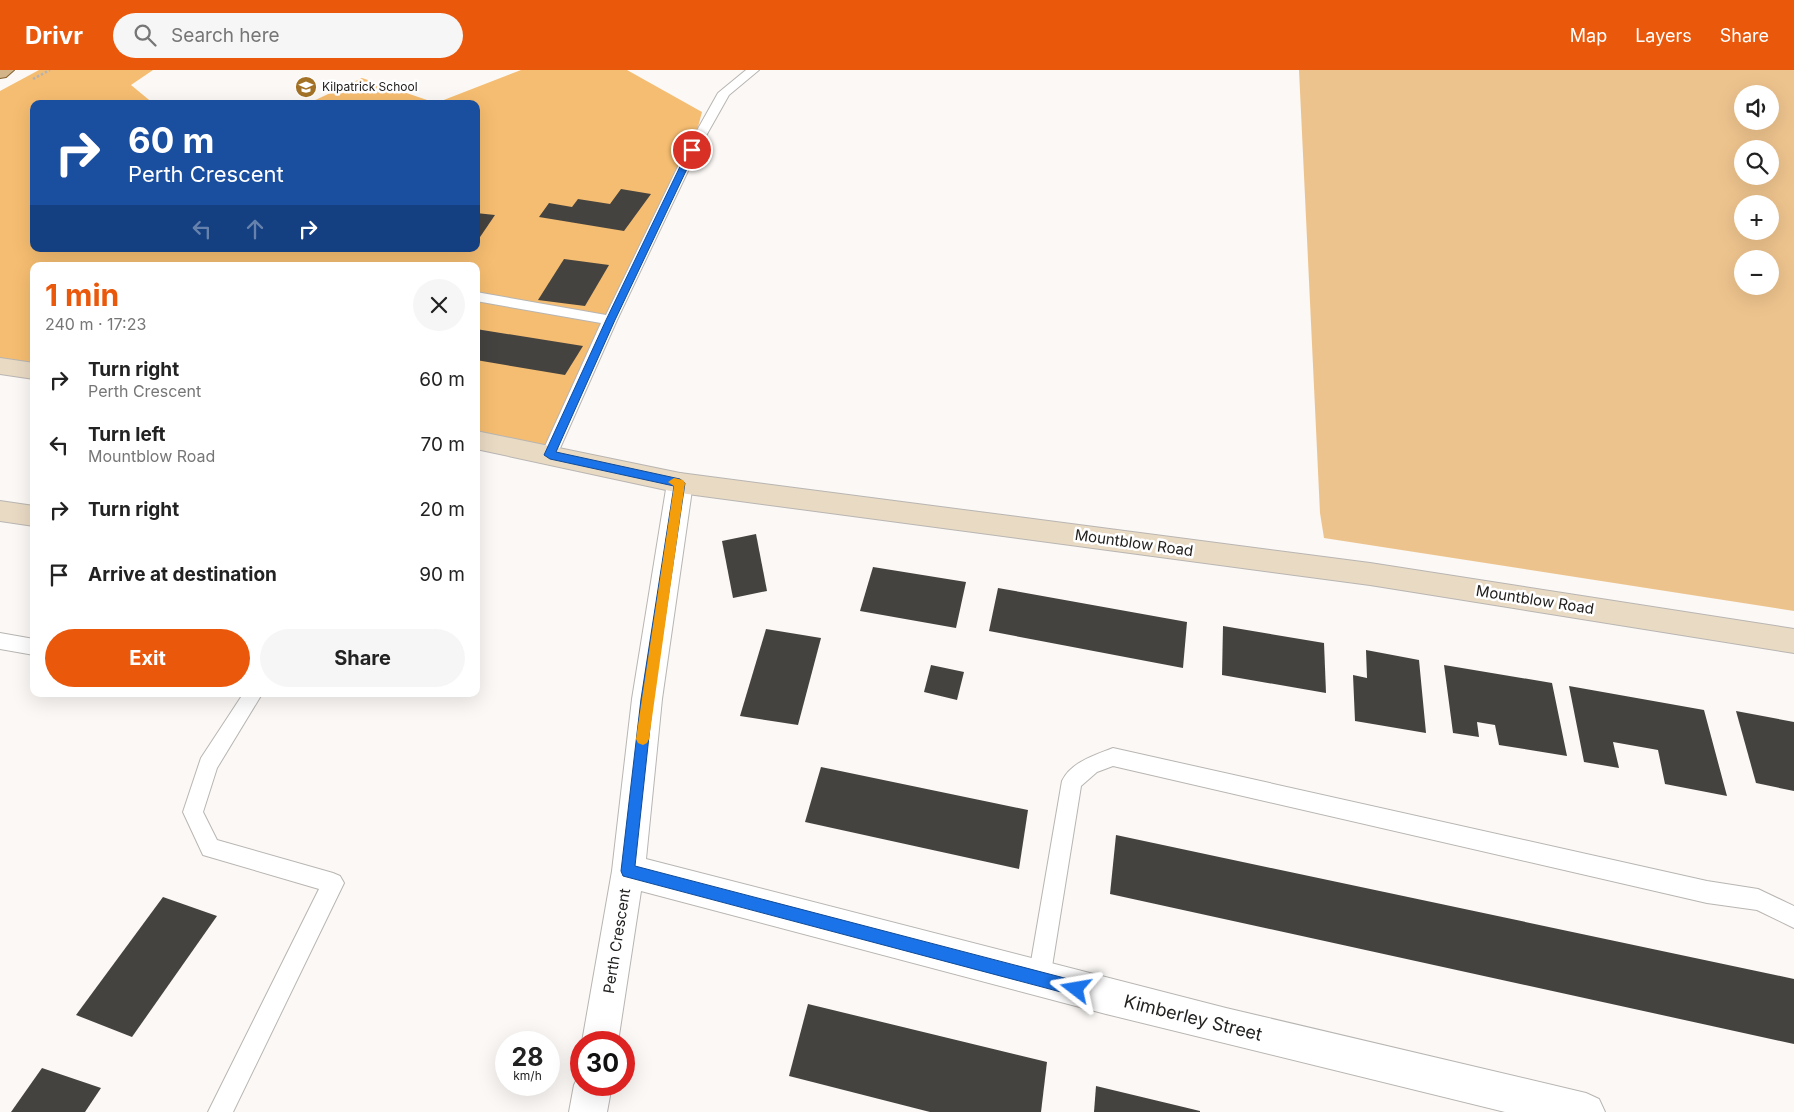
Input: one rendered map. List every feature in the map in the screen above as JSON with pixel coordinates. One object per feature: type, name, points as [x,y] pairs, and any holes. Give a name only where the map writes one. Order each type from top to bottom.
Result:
[{"type":"main road","points":[[0,73],[6,70]]},
{"type":"street","points":[[0,366],[30,370]]},
{"type":"street","name":"Mountblow Road","points":[[480,441],[680,483],[1370,574],[1794,641]]},
{"type":"street","name":"Perth Crescent","points":[[602,1031],[628,871],[647,699],[680,483]]},
{"type":"street","points":[[0,511],[30,515]]},
{"type":"street","name":"Kimberley Street","points":[[628,871],[1039,980],[1427,1076],[1586,1112]]},
{"type":"street","points":[[588,1112],[590,1096]]},
{"type":"lane","points":[[550,455],[610,320],[692,150],[724,93],[754,70]]},
{"type":"lane","points":[[480,297],[610,320]]},
{"type":"lane","points":[[0,641],[30,646]]},
{"type":"lane","points":[[220,1112],[333,883],[210,848],[193,812],[208,764],[251,697]]},
{"type":"lane","points":[[1039,980],[1072,781],[1090,766],[1113,756],[1707,892],[1758,900],[1794,917]]},
{"type":"shaded area","points":[[39,70],[153,70],[131,85],[149,100],[30,100],[30,252],[480,252],[480,100],[444,100],[521,70],[627,70],[702,112],[692,150],[549,455],[480,441],[480,262],[30,262],[30,370],[0,366],[0,91]]},
{"type":"shaded area","points":[[1299,70],[1794,70],[1794,611],[1324,538],[1320,513]]},
{"type":"shaded area","points":[[362,78],[427,100],[315,100]]},
{"type":"building","points":[[621,189],[651,194],[624,231],[539,217],[549,203],[572,207],[578,199],[610,204]]},
{"type":"building","points":[[480,213],[495,215],[480,237]]},
{"type":"building","points":[[564,259],[609,265],[585,306],[538,300]]},
{"type":"building","points":[[480,330],[583,346],[565,375],[480,361]]},
{"type":"building","points":[[756,534],[767,591],[733,598],[722,541]]},
{"type":"building","points":[[873,567],[966,582],[956,628],[860,611]]},
{"type":"building","points":[[998,588],[1187,622],[1183,668],[989,631]]},
{"type":"building","points":[[1223,626],[1324,643],[1326,693],[1222,675]]},
{"type":"building","points":[[766,629],[821,638],[798,725],[740,716]]},
{"type":"building","points":[[1366,650],[1419,660],[1426,733],[1355,721],[1353,675],[1367,678]]},
{"type":"building","points":[[931,665],[964,672],[957,700],[924,692]]},
{"type":"building","points":[[1444,665],[1552,683],[1567,756],[1499,745],[1495,725],[1477,722],[1479,737],[1453,733]]},
{"type":"building","points":[[1569,686],[1704,710],[1727,796],[1665,784],[1658,750],[1613,742],[1619,768],[1584,762]]},
{"type":"building","points":[[1736,711],[1794,722],[1794,791],[1756,783]]},
{"type":"building","points":[[821,767],[1028,810],[1019,869],[805,822]]},
{"type":"building","points":[[1116,835],[1794,979],[1794,1044],[1110,894]]},
{"type":"building","points":[[163,897],[217,916],[132,1037],[76,1015]]},
{"type":"building","points":[[808,1004],[1047,1062],[1041,1112],[930,1112],[789,1076]]},
{"type":"building","points":[[42,1068],[101,1088],[85,1112],[11,1112]]},
{"type":"building","points":[[1096,1086],[1200,1111],[1200,1112],[1094,1112]]},
{"type":"slow traffic","points":[[643,739],[647,699],[680,483],[674,482]]},
{"type":"place","name":"Kilpatrick School","points":[[306,87]]},
{"type":"route","points":[[692,150],[610,320],[550,455],[680,483],[647,699],[628,871],[1076,989]]}]
